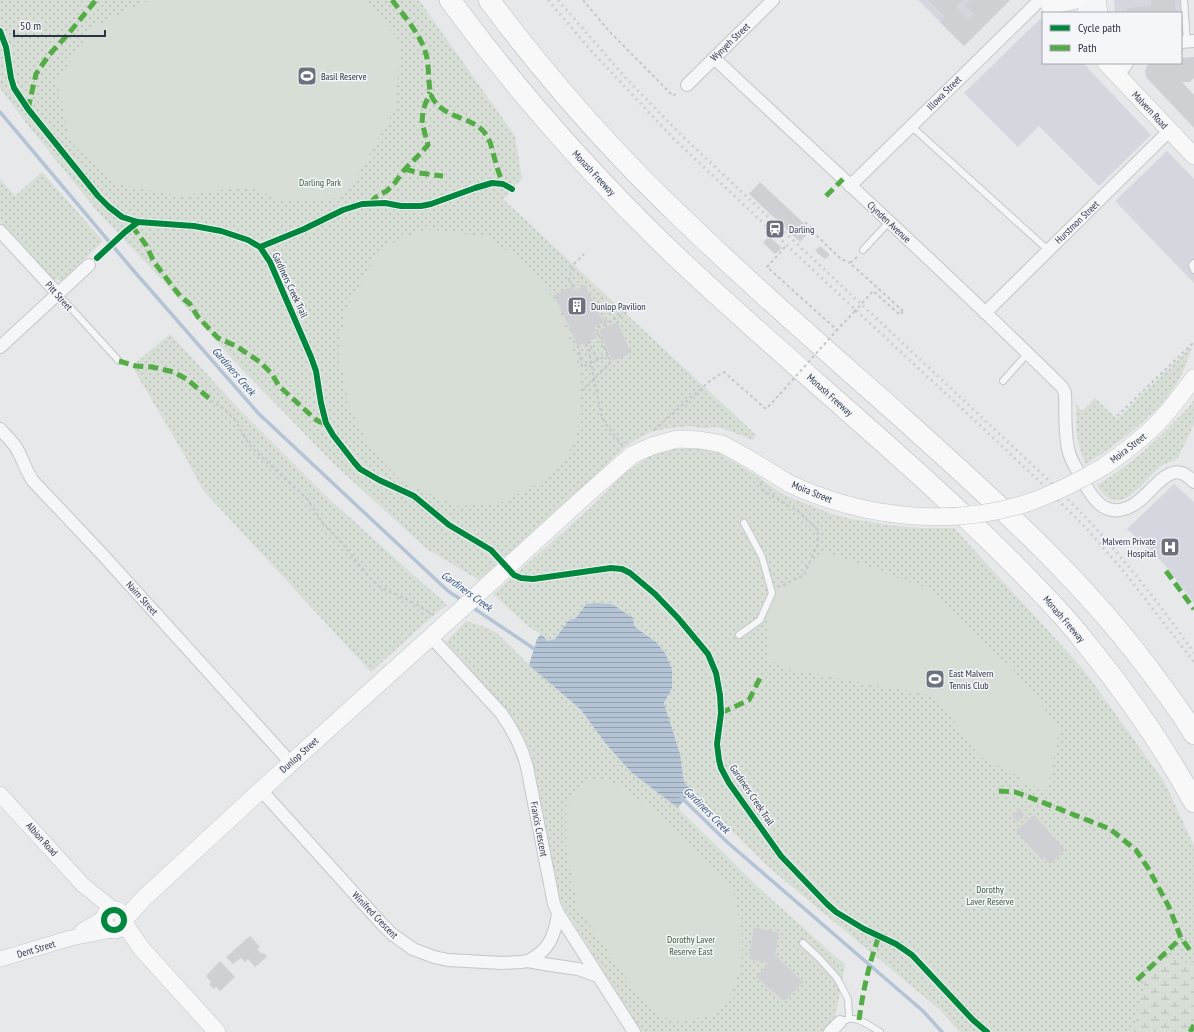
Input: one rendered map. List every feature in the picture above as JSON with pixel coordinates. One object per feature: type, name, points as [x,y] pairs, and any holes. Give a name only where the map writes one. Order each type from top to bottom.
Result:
[{"type":"highway","name":"Monash Freeway","points":[[450,0],[477,36],[546,121],[616,198],[705,283],[946,499],[1023,574],[1066,619],[1109,672],[1138,712],[1194,802]]},
{"type":"highway","points":[[489,0],[538,63],[572,103],[639,176],[680,217],[739,272],[971,480],[1056,561],[1093,599],[1136,650],[1170,697],[1194,734]]},
{"type":"main road","points":[[1048,5],[1076,0]]},
{"type":"main road","name":"Malvern Road","points":[[1108,64],[1123,70],[1169,131],[1194,156]]},
{"type":"main road","name":"Moira Street","points":[[456,614],[578,502],[632,456],[652,446],[677,439],[700,440],[722,444],[790,484],[822,498],[868,510],[910,516],[955,516],[1021,505],[1072,485],[1103,467],[1129,449],[1164,416],[1194,378]]},
{"type":"main road","name":"Dunlop Street","points":[[115,920],[144,898],[456,614]]},
{"type":"main road","name":"Albion Road","points":[[115,920],[217,1032]]},
{"type":"street","name":"Wynyeh Street","points":[[687,85],[773,0]]},
{"type":"street","points":[[1085,12],[1089,0]]},
{"type":"street","points":[[1098,0],[1100,12]]},
{"type":"street","name":"Illowa Street","points":[[850,186],[911,126],[1048,5]]},
{"type":"street","name":"Clynden Avenue","points":[[714,58],[1028,353],[1062,387],[1065,393],[1068,449],[1072,461],[1089,491],[1099,504],[1112,510],[1129,508],[1140,501],[1167,475],[1175,472],[1184,474],[1194,482]]},
{"type":"street","name":"Hurstmon Street","points":[[985,313],[1169,131]]},
{"type":"street","name":"Pitt Street","points":[[0,231],[58,294]]},
{"type":"street","points":[[0,347],[89,265]]},
{"type":"street","name":"Nairn Street","points":[[0,429],[14,444],[27,472],[33,481],[101,553],[291,763]]},
{"type":"street","name":"Francis Crescent","points":[[431,637],[500,714],[509,725],[520,745],[527,767],[551,895],[554,904],[558,913],[634,1032]]},
{"type":"street","name":"Winifred Crescent","points":[[261,790],[381,923],[397,938],[413,949],[434,957],[448,960],[503,963],[528,961],[570,968],[598,976]]},
{"type":"street","name":"Albion Road","points":[[0,794],[115,920]]},
{"type":"street","points":[[528,961],[537,956],[550,943],[557,924],[558,913]]},
{"type":"street","name":"Dent Street","points":[[0,959],[71,938],[115,920]]},
{"type":"street","points":[[830,1032],[845,1020]]},
{"type":"lane","points":[[1184,0],[1187,42]]},
{"type":"lane","points":[[911,126],[1048,250]]},
{"type":"lane","points":[[863,250],[889,222]]},
{"type":"lane","points":[[1194,262],[1192,265],[1194,270]]},
{"type":"lane","name":"Pitt Street","points":[[58,294],[120,361]]},
{"type":"lane","points":[[1003,381],[1028,353]]},
{"type":"lane","points":[[739,635],[760,620],[772,593],[762,557],[744,523]]},
{"type":"lane","points":[[803,943],[837,978],[848,999],[845,1020],[859,1020],[880,1032]]},
{"type":"path","points":[[583,0],[608,30],[673,96],[687,85]]},
{"type":"path","points":[[652,432],[711,380],[724,372],[766,409],[873,291],[900,315],[903,311],[850,263],[841,259],[815,234],[813,229],[805,222]]},
{"type":"path","points":[[785,247],[767,267],[838,330]]},
{"type":"path","points":[[850,263],[863,250]]},
{"type":"path","points":[[573,286],[569,280],[573,265],[584,254]]},
{"type":"path","points":[[583,390],[611,362],[596,329],[625,313],[635,300]]},
{"type":"path","points":[[598,360],[587,342],[601,414],[605,423],[624,448]]},
{"type":"path","points":[[1117,416],[1194,342]]},
{"type":"path","points":[[578,346],[582,367],[608,355]]},
{"type":"path","points":[[211,400],[225,410],[235,420],[251,447],[308,500],[324,525],[339,540],[372,580],[380,587],[435,615]]},
{"type":"path","points":[[759,480],[764,491],[799,512],[818,530],[817,546],[804,575],[771,591]]},
{"type":"shaded area","points":[[918,0],[1010,0],[964,46]]},
{"type":"shaded area","points":[[1114,0],[1180,0],[1181,12],[1115,12]]},
{"type":"shaded area","points":[[1040,19],[1042,21],[1042,64],[1084,64],[1151,135],[1099,186],[1039,126],[1018,147],[964,93]]},
{"type":"shaded area","points":[[1167,151],[1194,179],[1194,283],[1115,201]]},
{"type":"shaded area","name":"Malvern Private Hospital","points":[[1174,484],[1194,502],[1194,603],[1165,565],[1127,529]]},
{"type":"green space","name":"Darling Park","points":[[0,0],[419,0],[515,136],[522,178],[503,199],[756,435],[753,440],[722,428],[689,426],[651,432],[639,438],[624,448],[479,580],[427,549],[335,465],[234,361],[165,283],[98,212],[0,88]]},
{"type":"green space","points":[[154,0],[366,0],[401,43],[395,109],[358,175],[337,198],[283,201],[248,186],[183,196],[115,184],[71,143],[57,82],[92,28],[144,2]]},
{"type":"green space","points":[[42,172],[103,241],[62,281],[52,279],[0,222],[0,179],[15,196]]},
{"type":"green space","points":[[426,229],[487,237],[527,264],[557,303],[581,373],[578,431],[566,460],[544,481],[497,504],[458,506],[402,482],[370,448],[349,405],[338,350],[346,310],[380,248]]},
{"type":"green space","points":[[170,334],[240,410],[328,498],[447,605],[436,613],[371,672],[203,490],[185,456],[132,366]]},
{"type":"green space","points":[[1192,346],[1186,365],[1177,383],[1159,406],[1136,428],[1086,464],[1082,457],[1078,442],[1076,404],[1082,411],[1095,398],[1117,419]]},
{"type":"green space","points":[[1194,399],[1194,424],[1178,458],[1161,466],[1138,489],[1122,500],[1114,500],[1105,496],[1097,485],[1128,464],[1147,448],[1185,411]]},
{"type":"green space","name":"Dorothy Laver Reserve","points":[[697,448],[719,453],[756,475],[782,494],[832,514],[851,519],[896,526],[954,528],[1083,669],[1165,783],[1194,846],[1194,1032],[960,1032],[939,1009],[766,865],[684,782],[680,754],[664,703],[672,688],[665,653],[656,642],[634,626],[586,604],[576,618],[568,621],[555,639],[548,641],[541,634],[529,627],[493,594],[591,507],[625,473],[649,456],[671,449]]},
{"type":"green space","name":"East Malvern Tennis Club","points":[[826,552],[934,591],[1000,661],[1015,665],[1013,674],[1037,699],[1057,726],[1060,726],[1047,791],[1042,788],[1019,784],[1020,777],[979,756],[936,696],[782,668],[782,664],[768,661],[769,599]]},
{"type":"green space","name":"Dorothy Laver Reserve East","points":[[466,621],[488,628],[498,634],[529,665],[581,710],[606,744],[632,773],[678,808],[760,889],[845,965],[835,1019],[821,1032],[642,1032],[561,903],[533,762],[525,740],[513,720],[499,702],[446,642]]},
{"type":"green space","points":[[608,779],[650,807],[733,889],[742,930],[741,969],[727,1002],[709,1016],[684,1020],[659,1017],[639,997],[577,906],[566,845],[566,807],[584,781]]},
{"type":"green space","points":[[1164,955],[1194,965],[1194,1032],[1133,1032],[1145,982],[1141,972]]},
{"type":"water","points":[[586,604],[612,604],[633,618],[634,626],[656,642],[665,653],[672,669],[672,688],[664,703],[680,754],[684,782],[692,790],[678,808],[632,773],[606,744],[581,710],[529,665],[537,639],[541,634],[548,641],[555,639],[568,621],[576,618]]},
{"type":"building","points":[[928,0],[963,0],[956,7],[968,20],[974,14],[965,5],[970,0],[1010,0],[964,46],[940,22],[945,17]]},
{"type":"building","points":[[1151,0],[1175,0],[1176,12],[1127,12],[1127,8],[1151,6]]},
{"type":"building","points":[[1194,57],[1194,78],[1190,82],[1182,82],[1194,95],[1194,128],[1146,77],[1145,70],[1148,64],[1182,64],[1182,58]]},
{"type":"building","points":[[760,182],[811,230],[800,242],[749,194]]},
{"type":"building","points":[[769,236],[782,248],[775,254],[763,243]]},
{"type":"building","points":[[820,246],[830,255],[825,259],[815,251]]},
{"type":"building","name":"Dunlop Pavilion","points":[[585,285],[602,319],[606,317],[608,322],[604,324],[604,322],[593,328],[597,337],[578,346],[554,295],[573,286],[575,290]]},
{"type":"building","points":[[617,322],[631,353],[613,361],[599,331]]},
{"type":"building","points":[[1020,809],[1025,815],[1017,822],[1012,816]]},
{"type":"building","points":[[1034,815],[1065,850],[1050,864],[1045,857],[1042,860],[1016,831]]},
{"type":"building","points":[[754,927],[779,933],[775,955],[803,982],[784,1001],[756,977],[769,963],[749,959]]},
{"type":"building","points":[[250,936],[260,947],[257,949],[262,954],[264,953],[267,957],[255,967],[248,959],[245,962],[241,958],[233,964],[226,957]]},
{"type":"building","points":[[220,961],[235,977],[220,991],[216,987],[214,989],[209,984],[211,982],[206,976]]},
{"type":"waterway","name":"Gardiners Creek","points":[[0,112],[133,270],[258,413],[448,591],[463,601]]},
{"type":"waterway","name":"Gardiners Creek","points":[[472,607],[536,650]]},
{"type":"waterway","name":"Gardiners Creek","points":[[681,797],[727,842],[923,1011],[942,1032]]},
{"type":"railway","points":[[548,0],[594,54],[675,140],[1040,482],[1087,529],[1125,573],[1194,662]]},
{"type":"railway","points":[[558,0],[624,76],[679,133],[1041,473],[1085,517],[1145,586],[1194,653]]},
{"type":"marked path","points":[[28,109],[36,74],[49,55],[96,0]]},
{"type":"marked path","points":[[392,0],[412,26],[424,47],[427,59],[430,90],[433,99],[438,106],[473,123],[484,132],[490,142],[503,184]]},
{"type":"marked path","points":[[371,203],[375,198],[392,186],[404,170],[428,145],[422,123],[423,110],[430,92]]},
{"type":"marked path","points":[[405,169],[419,173],[443,176]]},
{"type":"marked path","points":[[826,196],[843,179]]},
{"type":"marked path","points":[[132,226],[146,245],[154,262],[180,296],[190,304],[198,317],[218,338],[236,346],[260,362],[272,374],[279,386],[315,419],[326,423]]},
{"type":"marked path","points":[[119,361],[136,366],[152,367],[174,372],[188,380],[211,400]]},
{"type":"marked path","points":[[1166,571],[1194,609]]},
{"type":"marked path","points":[[721,713],[749,700],[762,674]]},
{"type":"marked path","points":[[999,791],[1015,792],[1110,829],[1136,850],[1148,868],[1169,907],[1181,938],[1192,953]]},
{"type":"marked path","points":[[859,1020],[862,998],[872,956],[879,936]]},
{"type":"marked path","points":[[1137,980],[1181,938]]},
{"type":"marked path","points":[[1190,1032],[1194,1025]]},
{"type":"cycle path","name":"Gardiners Creek Trail","points":[[0,31],[6,47],[14,88],[28,109],[98,196],[109,207],[122,217],[138,222],[194,226],[221,231],[248,240],[260,247],[270,262],[311,357],[316,371],[326,423],[333,435],[360,469],[379,480],[414,496],[449,525],[491,550],[514,575],[521,578],[533,579],[611,568],[622,569],[630,573],[655,594],[678,618],[708,654],[716,673],[720,695],[721,713],[717,744],[721,768],[729,783],[781,856],[836,912],[864,929],[896,944],[912,955],[973,1020],[987,1032]]},
{"type":"cycle path","points":[[260,247],[304,229],[343,210],[362,204],[385,203],[401,206],[421,206],[492,183],[503,184],[512,189]]},
{"type":"cycle path","points":[[97,258],[138,222]]},
{"type":"cycle path","points":[[114,910],[121,913],[124,920],[121,927],[114,930],[107,927],[104,920],[107,913],[114,910]]},
{"type":"place","name":"Basil Reserve","points":[[307,76]]},
{"type":"place","name":"Darling","points":[[775,229]]},
{"type":"place","name":"Dunlop Pavilion","points":[[577,306]]},
{"type":"place","name":"Malvern Private Hospital","points":[[1170,547]]},
{"type":"place","name":"East Malvern Tennis Club","points":[[935,679]]}]
